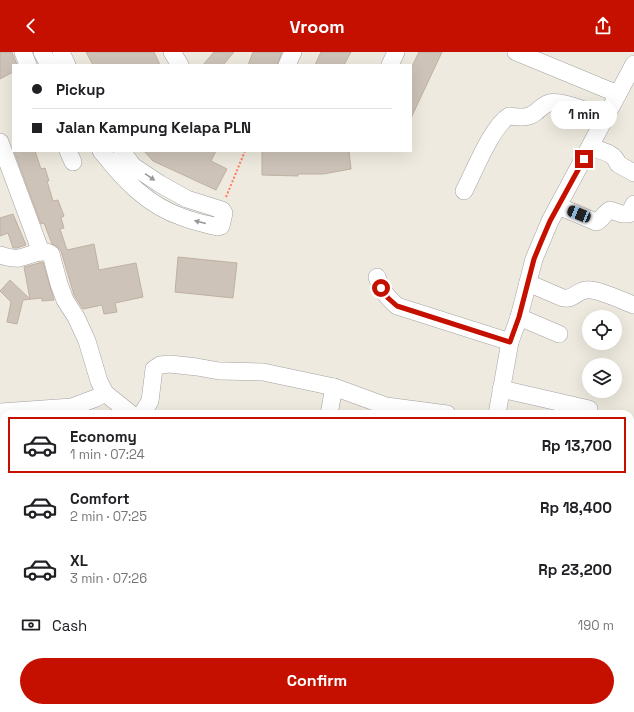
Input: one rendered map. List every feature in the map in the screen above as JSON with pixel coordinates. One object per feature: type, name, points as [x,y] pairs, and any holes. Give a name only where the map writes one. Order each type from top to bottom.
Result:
[{"type":"street","points":[[23,52],[28,64]]},
{"type":"street","points":[[42,52],[48,64]]},
{"type":"street","points":[[61,52],[67,64]]},
{"type":"street","points":[[172,52],[179,64]]},
{"type":"street","points":[[287,64],[293,52]]},
{"type":"street","points":[[390,64],[396,52]]},
{"type":"street","points":[[516,52],[618,94]]},
{"type":"street","points":[[498,410],[510,342],[519,317],[534,259],[550,221],[634,64]]},
{"type":"street","points":[[464,191],[492,136],[501,122],[509,116],[521,118],[530,116],[542,106],[550,102],[560,103],[606,118]]},
{"type":"street","points":[[0,142],[42,252]]},
{"type":"street","points":[[590,147],[610,153],[616,158],[618,164],[634,173]]},
{"type":"street","points":[[102,152],[127,171],[150,202],[182,217],[218,227],[222,224],[224,212],[222,210]]},
{"type":"street","points":[[122,152],[127,171]]},
{"type":"street","points":[[558,206],[596,222],[600,221],[604,213],[610,210],[622,214],[629,214],[634,204]]},
{"type":"street","points":[[0,255],[9,258],[19,258],[42,252],[51,254],[65,300],[76,317],[86,341],[99,381],[105,393],[126,410]]},
{"type":"street","points":[[377,277],[381,288],[388,298],[397,306],[510,342]]},
{"type":"street","points":[[528,283],[563,298],[568,299],[584,290],[594,290],[634,305]]},
{"type":"street","points":[[519,317],[559,334]]},
{"type":"street","points":[[144,410],[150,400],[154,369],[160,365],[183,365],[219,371],[264,372],[334,387],[386,406],[416,410]]},
{"type":"street","points":[[330,410],[334,387]]},
{"type":"street","points":[[501,389],[589,409]]},
{"type":"street","points":[[29,410],[72,407],[105,393]]},
{"type":"path","points":[[222,210],[245,152]]},
{"type":"building","points":[[0,52],[12,52],[17,64],[12,64],[12,73],[0,79]]},
{"type":"building","points":[[86,52],[154,52],[160,64],[92,64]]},
{"type":"building","points":[[214,52],[234,52],[224,64],[204,64]]},
{"type":"building","points":[[253,52],[282,52],[277,64],[248,64]]},
{"type":"building","points":[[321,52],[351,52],[345,64],[315,64]]},
{"type":"building","points":[[419,52],[442,52],[412,116],[412,66]]},
{"type":"building","points":[[14,152],[35,152],[41,169],[45,168],[53,201],[58,200],[64,216],[61,218],[64,228],[60,229],[67,250],[94,244],[99,270],[136,263],[143,297],[115,303],[117,312],[104,314],[102,305],[83,309],[74,295],[61,251],[58,247],[52,244],[44,223],[41,224]]},
{"type":"building","points":[[145,152],[216,152],[211,161],[227,169],[216,190],[153,161]]},
{"type":"building","points":[[262,152],[349,152],[351,169],[323,174],[298,174],[298,176],[262,175]]},
{"type":"building","points":[[13,214],[26,245],[17,248],[13,248],[8,233],[0,236],[0,218]]},
{"type":"building","points":[[178,257],[237,263],[233,298],[175,292]]},
{"type":"building","points":[[43,262],[54,300],[42,301],[42,298],[23,300],[17,324],[7,322],[11,302],[0,291],[10,280],[30,299],[24,267]]},
{"type":"route","points":[[381,288],[388,298],[397,306],[510,342],[519,317],[534,259],[550,221],[584,159]]}]
